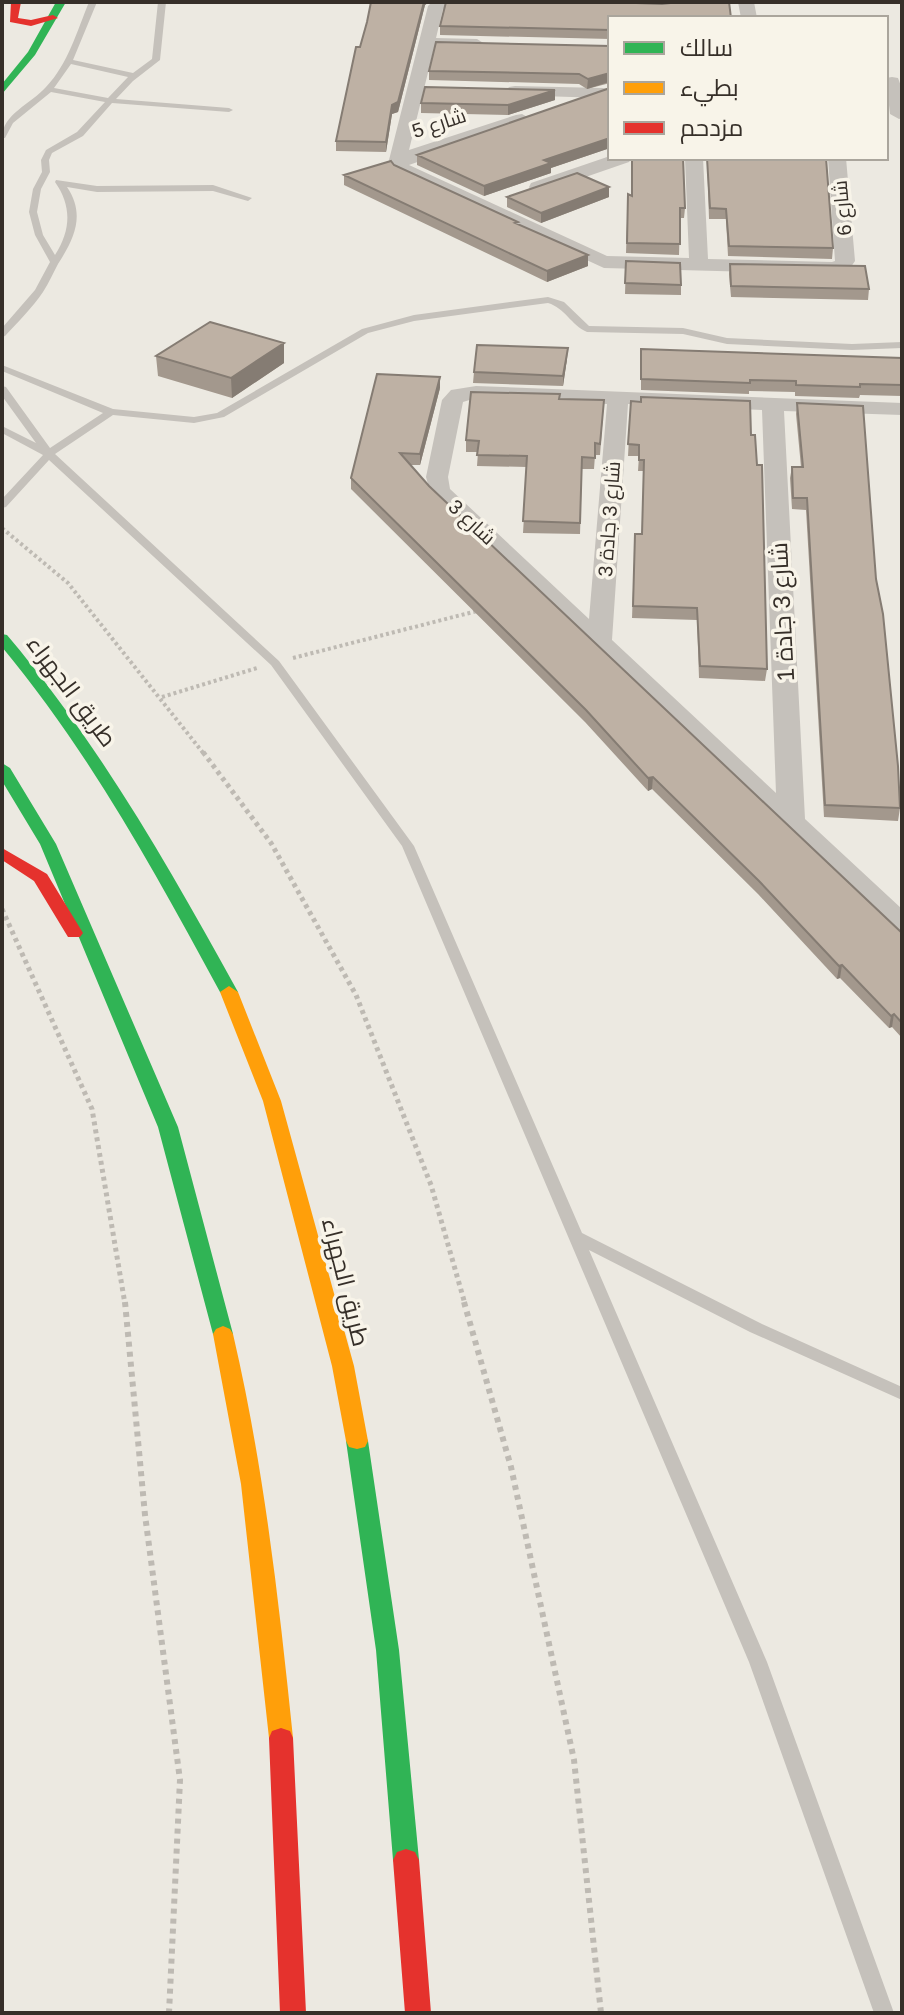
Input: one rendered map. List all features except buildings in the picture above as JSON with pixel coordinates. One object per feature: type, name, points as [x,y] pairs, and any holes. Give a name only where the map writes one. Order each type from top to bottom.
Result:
[{"type":"main road","points":[[2,14],[8,2]]},
{"type":"main road","points":[[16,2],[13,20],[31,23],[57,10]]},
{"type":"main road","points":[[2,91],[32,53],[57,10]]},
{"type":"main road","name":"طريق الجهراء","points":[[2,638],[42,683],[135,820],[230,994],[272,1101],[343,1366],[373,1525],[397,1735],[418,2013]]},
{"type":"main road","points":[[2,768],[48,844],[168,1127],[237,1389],[260,1534],[285,1771],[293,2013]]},
{"type":"main road","points":[[2,853],[41,878],[118,1011]]},
{"type":"street","name":"شارع 5","points":[[398,160],[425,88],[427,43],[440,3]]},
{"type":"street","points":[[427,43],[488,44]]},
{"type":"street","points":[[893,82],[896,114]]},
{"type":"street","points":[[495,90],[606,92]]},
{"type":"street","name":"شارع 5","points":[[398,160],[606,92]]},
{"type":"street","name":"شارع 6","points":[[398,160],[401,168],[604,262],[841,267],[845,261],[845,247],[837,160]]},
{"type":"street","points":[[483,206],[617,160]]},
{"type":"street","points":[[694,160],[699,265]]},
{"type":"street","name":"شارع 3","points":[[902,409],[476,392],[459,395],[453,400],[437,477],[439,490],[447,499],[902,925]]},
{"type":"street","name":"شارع 3 جادة 3","points":[[600,641],[618,398]]},
{"type":"street","name":"شارع 3 جادة 1","points":[[773,404],[791,820]]},
{"type":"lane","points":[[2,136],[6,123],[49,89],[69,61],[93,2]]},
{"type":"lane","points":[[55,262],[39,235],[33,212],[37,189],[46,172],[45,160],[49,152],[80,134],[136,76],[156,60],[162,2]]},
{"type":"lane","points":[[69,61],[136,76]]},
{"type":"lane","points":[[49,89],[111,101],[229,110]]},
{"type":"lane","points":[[2,334],[39,291],[55,262],[69,245],[73,222],[70,200],[62,184],[46,172]]},
{"type":"lane","points":[[62,184],[97,189],[213,188],[248,198]]},
{"type":"lane","points":[[2,368],[111,412],[194,420],[213,418],[365,331],[414,318],[548,300],[561,303],[581,326],[591,329],[683,331],[727,341],[852,347],[902,345]]},
{"type":"lane","points":[[2,389],[49,454],[275,663],[408,846],[758,1662],[884,2013]]},
{"type":"lane","points":[[2,505],[49,454],[111,412]]},
{"type":"lane","points":[[2,429],[49,454]]},
{"type":"lane","points":[[575,1236],[756,1328],[902,1394]]},
{"type":"path","points":[[2,528],[68,583],[162,697],[271,843],[356,995],[431,1185],[511,1467],[574,1760],[601,2013]]},
{"type":"path","points":[[162,697],[275,663],[487,609]]},
{"type":"path","points":[[2,909],[92,1109],[124,1289],[145,1515],[180,1780],[169,2013]]},
{"type":"traffic: fast","points":[[2,91],[32,53],[61,2]]},
{"type":"traffic: fast","points":[[2,638],[68,721],[97,764],[152,853],[229,992]]},
{"type":"traffic: fast","points":[[2,768],[48,844],[168,1127],[223,1334]]},
{"type":"traffic: fast","points":[[357,1441],[388,1650],[406,1860]]},
{"type":"traffic: slow","points":[[229,992],[272,1101],[343,1366],[357,1441]]},
{"type":"traffic: slow","points":[[223,1334],[252,1484],[281,1738]]},
{"type":"traffic: jam","points":[[16,2],[13,20],[31,23],[53,18]]},
{"type":"traffic: jam","points":[[2,853],[41,878],[74,933]]},
{"type":"traffic: jam","points":[[281,1738],[293,2013]]},
{"type":"traffic: jam","points":[[406,1860],[418,2013]]}]
